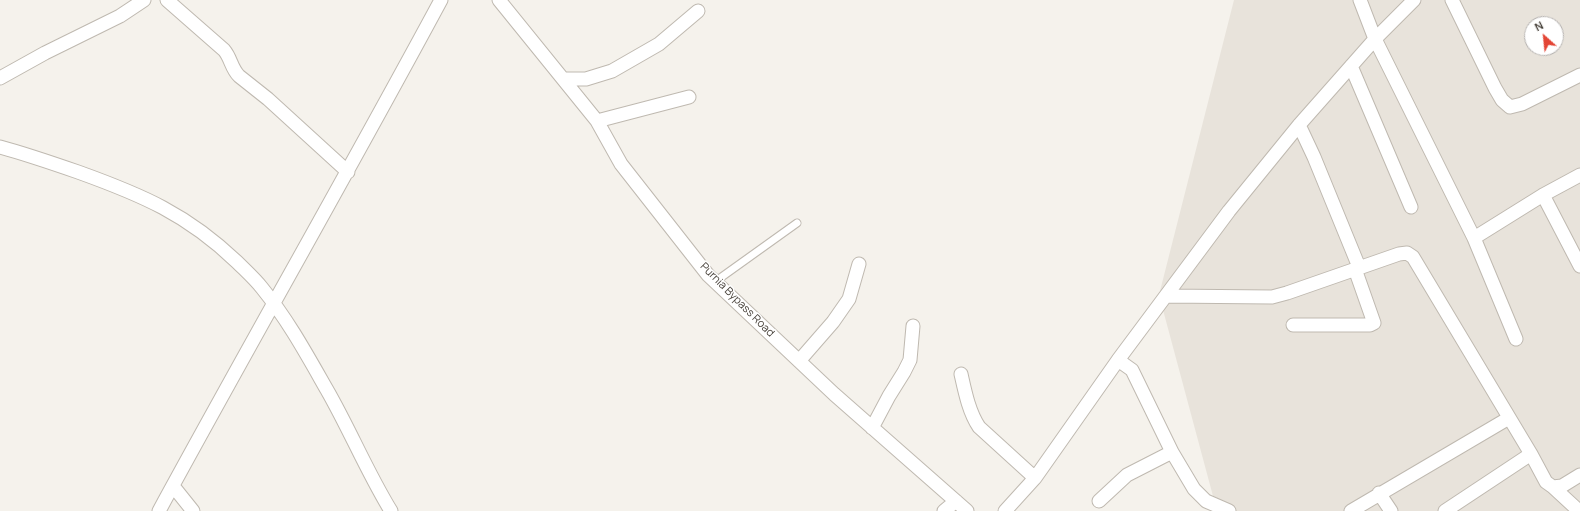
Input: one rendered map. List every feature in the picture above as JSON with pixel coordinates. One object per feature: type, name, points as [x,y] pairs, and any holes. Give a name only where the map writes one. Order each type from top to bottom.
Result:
[{"type":"street","points":[[0,78],[45,53],[120,16],[144,0]]},
{"type":"street","points":[[167,0],[224,50],[228,55],[235,72],[239,76],[268,99],[348,172]]},
{"type":"street","points":[[159,511],[348,172],[441,0]]},
{"type":"street","name":"Purnia Bypass Road","points":[[499,0],[597,121],[621,164],[708,275],[872,428],[967,511]]},
{"type":"street","points":[[1360,0],[1375,40],[1474,238],[1516,339]]},
{"type":"street","points":[[1005,511],[1035,478],[1118,360],[1229,210],[1299,125],[1351,66],[1414,0]]},
{"type":"street","points":[[1452,0],[1495,88],[1502,100],[1510,107],[1522,104],[1580,75]]},
{"type":"street","points":[[563,79],[586,80],[612,71],[659,44],[698,11]]},
{"type":"street","points":[[1351,66],[1411,207]]},
{"type":"street","points":[[597,121],[689,97]]},
{"type":"street","points":[[1293,325],[1370,325],[1374,323],[1357,268],[1314,157],[1299,125]]},
{"type":"street","points":[[0,147],[114,184],[138,194],[176,214],[195,226],[216,243],[250,275],[274,303],[296,336],[391,511]]},
{"type":"street","points":[[1474,238],[1544,195],[1580,175]]},
{"type":"street","points":[[1544,195],[1580,266]]},
{"type":"street","points":[[1166,296],[1272,297],[1399,254],[1407,253],[1413,257],[1531,454],[1546,482],[1579,511]]},
{"type":"street","points":[[799,361],[833,322],[849,299],[859,264]]},
{"type":"street","points":[[872,428],[910,360],[913,326]]},
{"type":"street","points":[[1118,360],[1132,370],[1172,452],[1194,489],[1206,501],[1229,511]]},
{"type":"street","points":[[960,374],[970,409],[974,420],[979,427],[1035,478]]},
{"type":"street","points":[[1351,511],[1379,493],[1509,418]]},
{"type":"street","points":[[1099,501],[1127,475],[1172,452]]},
{"type":"street","points":[[1445,511],[1531,454]]},
{"type":"street","points":[[1553,487],[1562,486],[1580,474]]},
{"type":"street","points":[[173,486],[193,511]]},
{"type":"street","points":[[1379,493],[1391,511]]},
{"type":"street","points":[[944,511],[956,501]]},
{"type":"lane","points":[[716,281],[797,223]]},
{"type":"shaded area","points":[[1234,0],[1580,0],[1580,511],[1217,511],[1159,295]]}]
